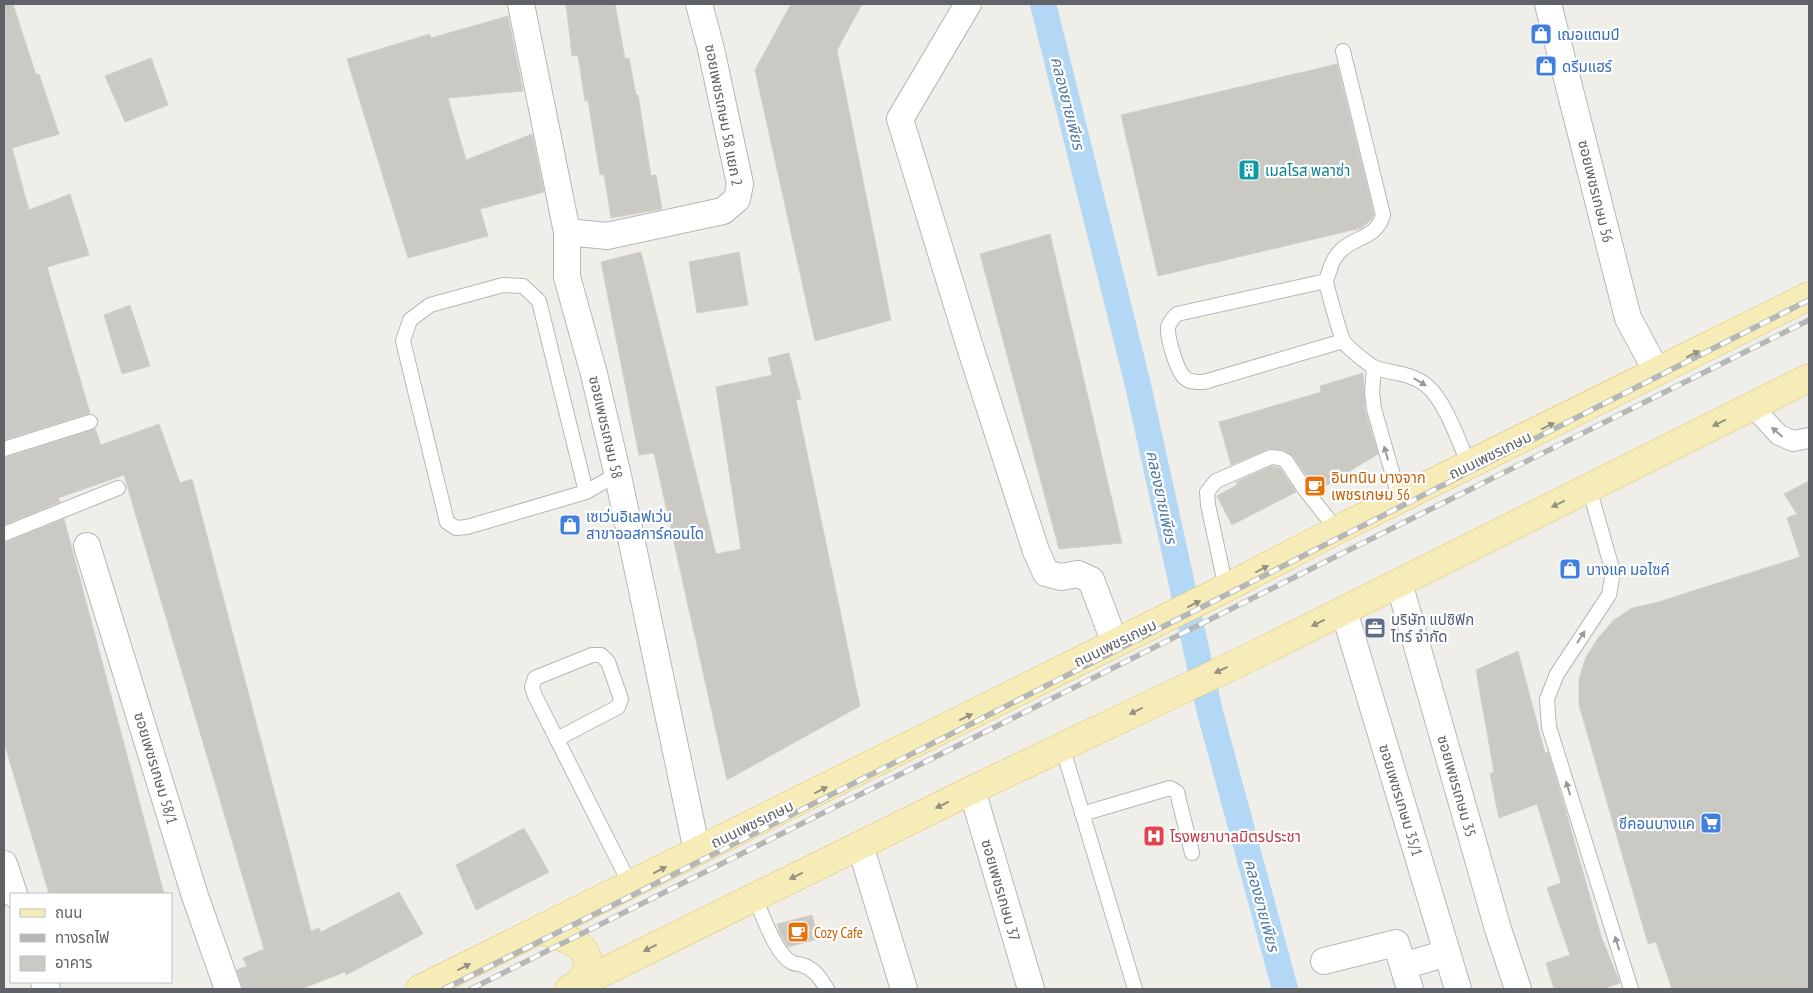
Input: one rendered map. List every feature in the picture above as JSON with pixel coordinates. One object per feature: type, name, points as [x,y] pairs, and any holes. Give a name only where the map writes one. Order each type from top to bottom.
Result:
[{"type":"main road","name":"ถนนเพชรเกษม","points":[[420,989],[1809,296]]},
{"type":"main road","points":[[574,987],[754,896],[1062,746],[1263,651],[1809,378]]},
{"type":"main road","points":[[592,904],[590,934],[594,944],[601,956],[610,962],[620,963]]},
{"type":"main road","points":[[538,930],[576,943],[588,957],[589,965],[586,974],[574,987]]},
{"type":"street","name":"ซอยเพชรเกษม 58","points":[[521,4],[566,232],[566,277],[594,374],[618,476],[697,851]]},
{"type":"street","name":"ซอยเพชรเกษม 58 แยก 2","points":[[566,232],[607,236],[723,211],[737,199],[740,184],[712,49],[699,4]]},
{"type":"street","points":[[968,4],[900,119],[969,344],[1036,551],[1046,573],[1061,577],[1078,574],[1091,580],[1115,643]]},
{"type":"street","name":"ซอยเพชรเกษม 56","points":[[1548,4],[1628,318],[1657,372]]},
{"type":"street","points":[[1753,407],[1779,435],[1793,441],[1809,438]]},
{"type":"street","name":"ซอยเพชรเกษม 58/1","points":[[87,546],[195,896],[228,989]]},
{"type":"street","name":"ซอยเพชรเกษม 35","points":[[1399,583],[1498,930],[1518,989]]},
{"type":"street","name":"ซอยเพชรเกษม 35/1","points":[[1344,611],[1458,989]]},
{"type":"street","name":"ซอยเพชรเกษม 37","points":[[972,790],[1031,989]]},
{"type":"street","points":[[860,845],[904,989]]},
{"type":"street","points":[[4,864],[14,893]]},
{"type":"street","points":[[1324,961],[1396,943],[1407,978],[1447,953]]},
{"type":"lane","points":[[1343,51],[1383,215],[1380,224],[1373,231],[1344,246],[1337,252],[1331,263],[1326,281],[1343,341],[1374,368],[1407,374],[1427,386],[1442,405],[1469,465]]},
{"type":"lane","points":[[1326,281],[1177,314],[1170,321],[1168,329],[1177,366],[1185,378],[1194,382],[1204,382],[1343,341]]},
{"type":"lane","points":[[586,492],[539,301],[523,286],[503,285],[430,305],[410,320],[403,341],[448,522],[456,528],[468,527],[586,492],[618,476]]},
{"type":"lane","points":[[1374,368],[1372,392],[1374,409],[1400,500]]},
{"type":"lane","points":[[4,449],[90,422]]},
{"type":"lane","points":[[1222,590],[1208,505],[1208,492],[1216,481],[1271,457],[1280,458],[1286,461],[1306,491],[1337,530]]},
{"type":"lane","points":[[4,534],[118,488]]},
{"type":"lane","points":[[1589,488],[1613,572],[1608,595],[1557,674],[1547,699],[1549,727],[1631,989]]},
{"type":"lane","points":[[557,739],[618,707],[621,699],[608,662],[601,655],[592,655],[535,678],[532,687],[535,696],[630,884]]},
{"type":"lane","points":[[1062,746],[1135,989]]},
{"type":"lane","points":[[1082,814],[1170,788],[1176,792],[1192,853]]},
{"type":"lane","points":[[754,896],[782,952],[790,962],[803,965],[815,972],[827,989]]},
{"type":"building","points":[[4,4],[13,4],[36,75],[39,74],[59,134],[12,148],[29,210],[70,194],[89,255],[47,267],[90,413],[4,440]]},
{"type":"building","points":[[566,4],[615,4],[625,59],[629,58],[636,95],[638,95],[651,176],[656,175],[662,209],[611,218],[604,174],[600,175],[588,100],[585,101],[578,55],[572,56]]},
{"type":"building","points":[[791,4],[862,4],[837,50],[891,320],[815,341],[755,70]]},
{"type":"building","points":[[508,16],[523,91],[448,98],[466,160],[532,134],[544,192],[480,209],[488,236],[408,258],[347,59],[430,34],[431,38]]},
{"type":"building","points":[[151,58],[168,105],[125,122],[105,76]]},
{"type":"building","name":"เมลโรส พลาซ่า","points":[[1337,64],[1374,214],[1371,220],[1361,228],[1158,276],[1121,115]]},
{"type":"building","points":[[1050,234],[1122,543],[1059,549],[980,254]]},
{"type":"building","points":[[641,252],[716,554],[741,549],[716,387],[772,375],[768,358],[789,353],[801,399],[796,400],[860,706],[727,780],[654,453],[639,455],[601,262]]},
{"type":"building","points":[[739,252],[748,305],[697,313],[689,262]]},
{"type":"building","points":[[130,305],[150,366],[122,374],[104,315]]},
{"type":"building","points":[[1363,373],[1365,410],[1378,454],[1317,491],[1293,456],[1284,450],[1268,449],[1231,465],[1219,422],[1321,392],[1320,386]]},
{"type":"building","points":[[159,424],[180,483],[192,479],[311,931],[319,928],[321,932],[399,892],[423,934],[346,975],[345,972],[301,989],[243,989],[237,970],[247,966],[243,958],[264,949],[124,475],[58,498],[60,502],[4,525],[4,458],[95,429],[101,445]]},
{"type":"building","points":[[1272,466],[1280,468],[1296,492],[1232,525],[1217,496],[1237,485],[1236,482]]},
{"type":"building","name":"ซีคอนบางแค","points":[[1809,481],[1809,989],[1672,989],[1656,942],[1648,944],[1579,705],[1579,679],[1586,657],[1598,638],[1614,620],[1632,608],[1655,603],[1800,557],[1787,518],[1797,514],[1784,494]]},
{"type":"building","points":[[64,519],[164,893],[49,893],[4,742],[4,543]]},
{"type":"building","points":[[1518,651],[1545,753],[1548,752],[1601,936],[1620,983],[1602,989],[1554,989],[1546,963],[1570,955],[1547,888],[1561,883],[1537,804],[1499,818],[1490,774],[1494,772],[1476,670]]},
{"type":"building","points":[[524,828],[549,872],[476,910],[456,865]]},
{"type":"building","name":"Cozy Cafe","points":[[812,915],[818,939],[788,947],[777,924]]},
{"type":"waterway","name":"คลองยายเพียร","points":[[1043,4],[1138,385],[1210,712],[1285,989]]},
{"type":"railway","points":[[444,989],[1809,300]]},
{"type":"railway","points":[[471,989],[1809,320]]},
{"type":"place","name":"เฌอแตมป์","points":[[1541,34]]},
{"type":"place","name":"ดรีมแฮร์","points":[[1546,66]]},
{"type":"place","name":"เมลโรส พลาซ่า","points":[[1249,170]]},
{"type":"place","name":"อินทนิน บางจาก เพชรเกษม 56","points":[[1315,486]]},
{"type":"place","name":"เซเว่นอิเลฟเว่น สาขาออสการ์คอนโด","points":[[570,525]]},
{"type":"place","name":"บางแค มอไซค์","points":[[1570,569]]},
{"type":"place","name":"บริษัท แปซิฟิก ไทร์ จำกัด","points":[[1375,628]]},
{"type":"place","name":"ซีคอนบางแค","points":[[1711,823]]},
{"type":"place","name":"โรงพยาบาลมิตรประชา","points":[[1154,836]]},
{"type":"place","name":"Cozy Cafe","points":[[798,932]]}]
